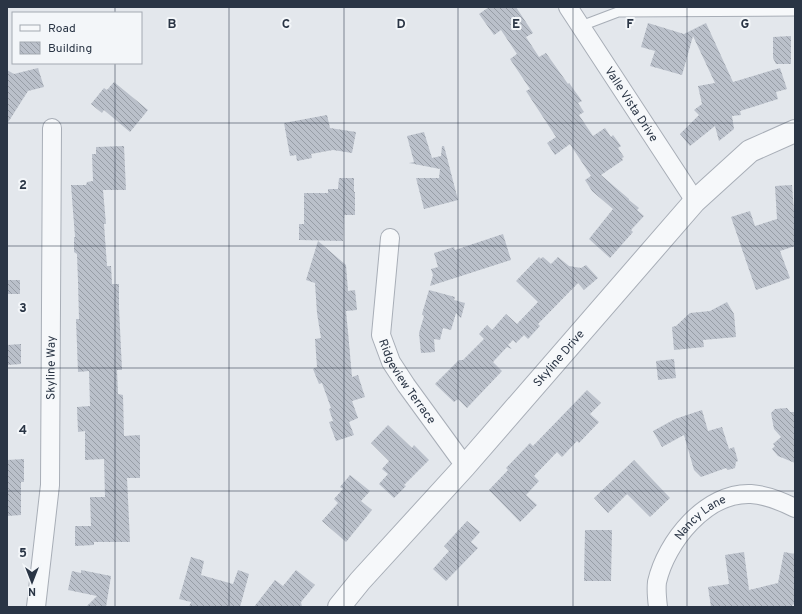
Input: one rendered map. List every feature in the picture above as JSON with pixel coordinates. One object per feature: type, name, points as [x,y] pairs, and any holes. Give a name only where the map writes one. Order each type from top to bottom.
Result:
[{"type":"street","name":"Valle Vista Drive","points":[[568,7],[695,201]]},
{"type":"street","name":"Skyline Way","points":[[36,607],[50,485],[52,128]]},
{"type":"street","name":"Skyline Drive","points":[[339,607],[360,581],[465,466],[695,201],[750,151],[795,132]]},
{"type":"street","name":"Ridgeview Terrace","points":[[390,238],[381,335],[391,362],[406,386],[465,466]]},
{"type":"street","name":"Nancy Lane","points":[[658,607],[657,584],[665,557],[682,531],[708,507],[729,497],[751,494],[777,499],[795,508]]},
{"type":"lane","points":[[581,26],[618,12],[795,12]]},
{"type":"building","points":[[489,7],[516,7],[533,33],[526,37],[539,57],[546,53],[582,101],[578,103],[584,112],[579,115],[593,136],[605,128],[611,137],[613,135],[621,146],[618,148],[624,157],[622,158],[623,160],[601,175],[639,208],[637,210],[644,216],[631,230],[633,232],[610,258],[589,239],[613,209],[592,191],[585,180],[591,176],[570,144],[555,155],[547,143],[556,137],[526,91],[530,89],[510,59],[517,54],[501,30],[494,35],[479,14]]},
{"type":"building","points":[[648,23],[684,34],[706,23],[733,82],[780,68],[787,89],[776,92],[778,99],[740,111],[741,115],[732,116],[734,129],[719,141],[715,126],[690,146],[680,134],[699,115],[694,110],[702,104],[698,86],[715,83],[693,36],[682,75],[650,66],[655,51],[641,47]]},
{"type":"building","points":[[791,36],[791,64],[776,64],[773,58],[773,37]]},
{"type":"building","points":[[38,68],[44,87],[28,91],[7,124],[7,70],[14,74]]},
{"type":"building","points":[[114,82],[148,110],[130,132],[104,110],[102,113],[91,104],[104,88],[107,90]]},
{"type":"building","points":[[327,115],[330,128],[356,132],[352,153],[333,150],[311,154],[312,158],[297,161],[296,155],[290,156],[284,123]]},
{"type":"building","points":[[424,132],[432,158],[441,156],[442,146],[444,146],[458,200],[424,209],[416,178],[439,178],[440,169],[409,163],[414,162],[407,136]]},
{"type":"building","points":[[124,146],[126,190],[103,190],[106,224],[104,224],[107,266],[111,266],[112,284],[119,284],[122,370],[117,370],[118,394],[123,395],[124,436],[140,435],[140,478],[127,478],[130,542],[94,542],[94,545],[75,546],[75,526],[91,526],[90,497],[105,497],[104,459],[85,460],[85,431],[78,432],[77,407],[90,406],[89,371],[78,372],[76,319],[79,319],[77,254],[74,252],[75,237],[71,185],[86,185],[87,182],[93,181],[92,154],[96,154],[96,147]]},
{"type":"building","points":[[339,178],[354,178],[355,192],[355,215],[344,215],[343,241],[299,240],[299,224],[304,224],[304,193],[328,193],[328,189],[338,189]]},
{"type":"building","points":[[792,185],[795,246],[780,251],[790,278],[756,290],[731,217],[750,211],[755,226],[777,219],[775,186]]},
{"type":"building","points":[[503,234],[511,260],[430,286],[433,275],[431,269],[438,267],[434,253],[454,247],[455,250]]},
{"type":"building","points":[[318,241],[346,265],[348,291],[355,290],[357,310],[346,311],[352,377],[358,375],[365,397],[352,401],[358,418],[349,422],[354,435],[336,441],[329,422],[333,421],[329,409],[331,408],[322,383],[319,384],[313,369],[317,367],[315,339],[321,338],[317,313],[315,283],[306,280]]},
{"type":"building","points":[[539,257],[540,259],[543,257],[551,264],[558,257],[569,266],[581,268],[586,265],[598,278],[584,290],[578,283],[538,324],[540,326],[528,339],[524,335],[516,343],[513,340],[508,345],[512,349],[507,347],[493,362],[502,371],[467,408],[458,399],[454,402],[435,384],[459,360],[463,360],[484,339],[479,334],[487,325],[492,330],[506,314],[517,324],[538,302],[516,281]]},
{"type":"building","points":[[7,280],[20,280],[20,294],[7,294]]},
{"type":"building","points":[[429,290],[455,297],[454,300],[465,303],[461,318],[456,313],[451,330],[443,328],[440,340],[434,339],[435,352],[421,353],[419,333],[424,316],[422,314]]},
{"type":"building","points":[[727,302],[734,314],[736,337],[703,340],[704,347],[674,350],[672,327],[676,326],[690,313],[710,311]]},
{"type":"building","points":[[21,344],[21,364],[7,365],[7,345]]},
{"type":"building","points":[[674,359],[676,378],[658,380],[656,361]]},
{"type":"building","points":[[587,390],[601,403],[590,414],[599,422],[579,443],[577,441],[562,457],[557,452],[534,476],[539,481],[526,495],[537,505],[520,522],[489,490],[508,470],[506,468],[530,443],[533,446]]},
{"type":"building","points":[[787,408],[790,412],[795,412],[795,463],[778,456],[772,449],[775,446],[773,444],[781,437],[774,429],[771,413],[775,409]]},
{"type":"building","points":[[702,410],[708,431],[722,427],[729,449],[734,447],[738,461],[736,462],[735,468],[728,470],[726,468],[701,477],[694,470],[684,435],[662,447],[653,431],[675,419]]},
{"type":"building","points":[[388,425],[412,448],[414,445],[429,460],[404,485],[406,486],[394,498],[379,484],[388,474],[382,469],[389,461],[371,443]]},
{"type":"building","points":[[24,459],[24,482],[21,482],[21,515],[7,516],[7,460]]},
{"type":"building","points":[[634,460],[670,498],[650,517],[627,494],[608,513],[594,498]]},
{"type":"building","points":[[350,475],[370,491],[361,501],[372,510],[346,542],[322,521],[338,503],[334,499],[343,489],[340,487]]},
{"type":"building","points":[[467,521],[480,532],[471,542],[478,548],[446,581],[433,569],[449,551],[444,546]]},
{"type":"building","points":[[585,530],[612,530],[611,581],[584,581]]},
{"type":"building","points":[[744,552],[749,590],[778,583],[784,552],[795,554],[795,604],[792,605],[793,607],[711,607],[708,587],[729,584],[725,555]]},
{"type":"building","points":[[191,557],[204,561],[201,575],[233,584],[238,570],[249,574],[240,607],[189,607],[191,602],[179,599]]},
{"type":"building","points":[[81,570],[111,576],[106,607],[86,607],[97,596],[68,590],[72,571],[81,573]]},
{"type":"building","points":[[296,570],[315,585],[301,602],[302,607],[254,607],[275,580],[283,586]]}]
